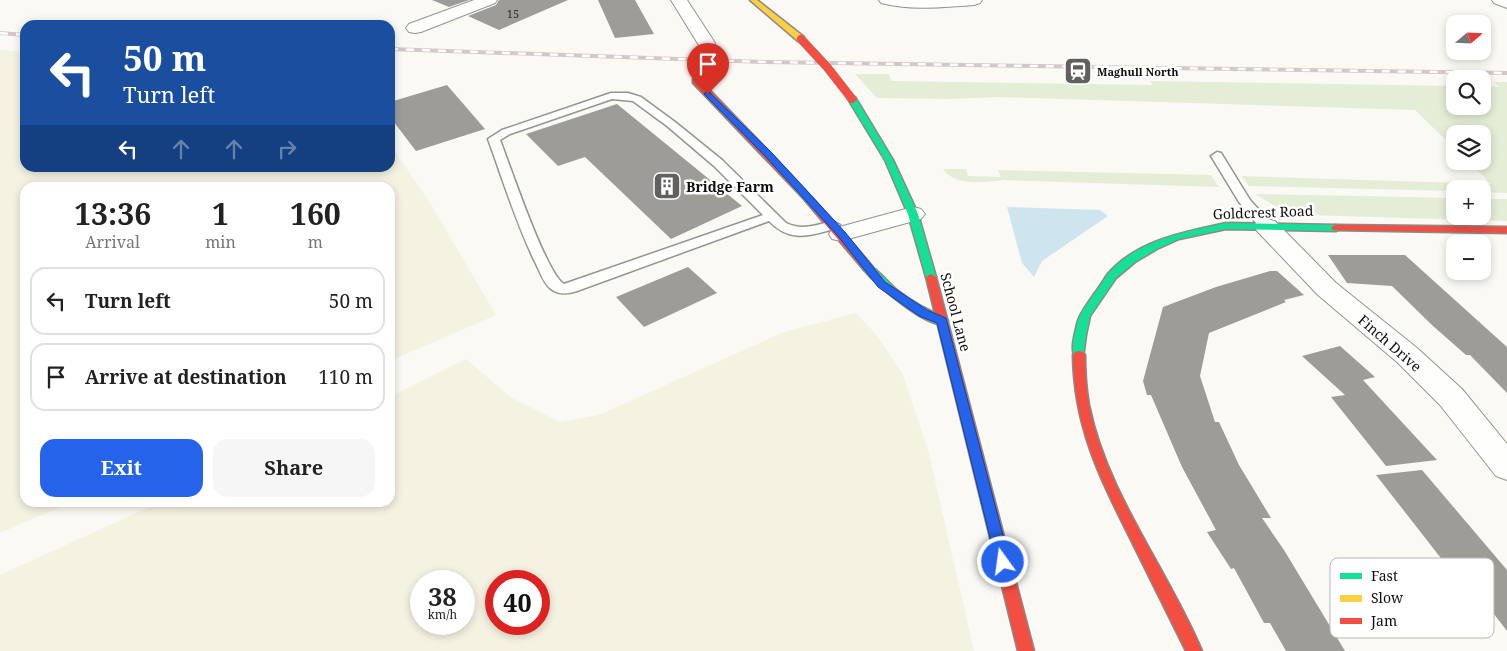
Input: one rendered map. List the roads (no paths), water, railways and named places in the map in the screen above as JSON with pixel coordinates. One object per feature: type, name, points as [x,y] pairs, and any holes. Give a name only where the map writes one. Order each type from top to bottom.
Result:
[{"type":"street","points":[[415,28],[489,0]]},
{"type":"street","points":[[679,0],[706,43]]},
{"type":"street","name":"School Lane","points":[[754,0],[801,39],[827,67],[852,100],[889,160],[913,214],[1026,651]]},
{"type":"street","points":[[887,0],[915,4],[974,0]]},
{"type":"street","points":[[1500,0],[1507,3]]},
{"type":"street","points":[[445,17],[462,25]]},
{"type":"street","points":[[696,82],[768,154],[837,230],[882,284],[923,313],[942,321]]},
{"type":"street","points":[[837,230],[913,214]]},
{"type":"street","name":"Goldcrest Road","points":[[1194,651],[1111,488],[1094,448],[1083,412],[1078,379],[1080,335],[1085,316],[1112,276],[1131,260],[1170,240],[1200,230],[1226,226],[1507,230]]},
{"type":"street","name":"Finch Drive","points":[[1266,226],[1327,289],[1407,355],[1450,397],[1507,467]]},
{"type":"lane","points":[[772,216],[572,288],[562,289],[555,285],[550,278],[530,237],[494,140],[506,132],[611,96],[628,96],[637,99],[671,124],[718,163],[772,216],[781,226],[793,232],[837,230]]},
{"type":"lane","points":[[1217,156],[1245,202],[1266,226]]},
{"type":"water","points":[[1007,207],[1100,210],[1108,216],[1042,261],[1034,277],[1022,263]]},
{"type":"railway","points":[[0,33],[20,35]]},
{"type":"railway","points":[[395,49],[766,62],[1507,73]]},
{"type":"place","name":"Maghull North","points":[[1078,71]]},
{"type":"place","name":"Bridge Farm","points":[[667,186]]}]
